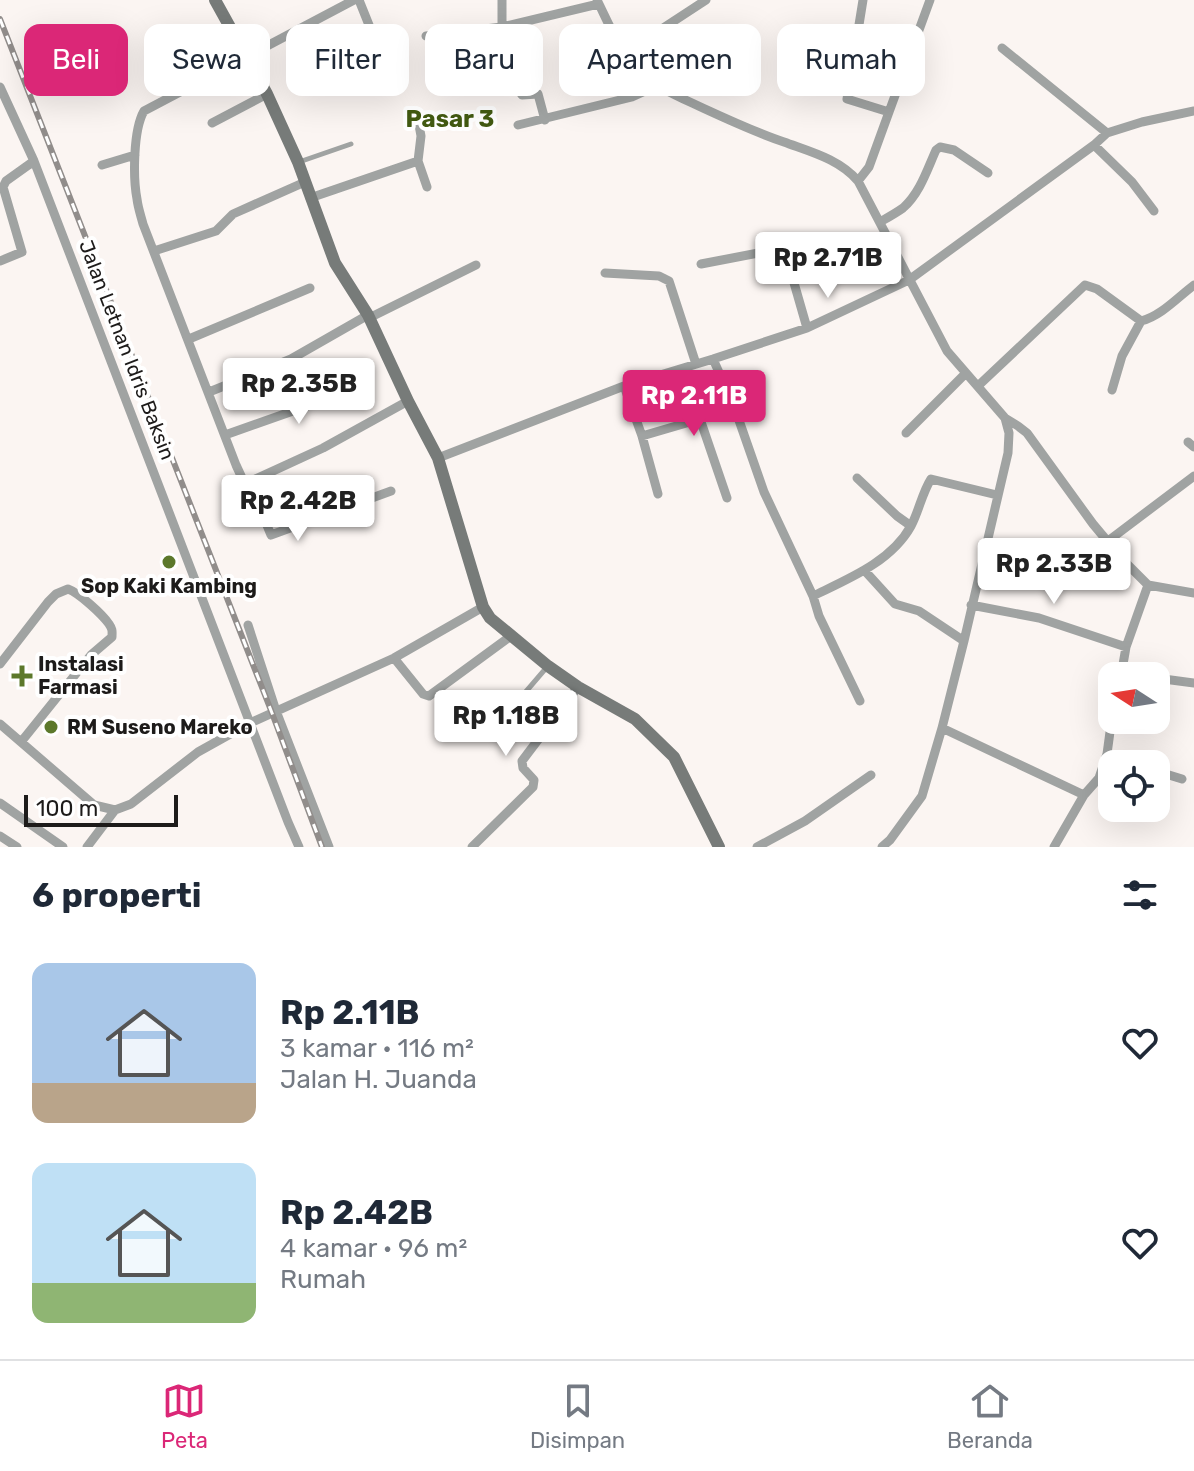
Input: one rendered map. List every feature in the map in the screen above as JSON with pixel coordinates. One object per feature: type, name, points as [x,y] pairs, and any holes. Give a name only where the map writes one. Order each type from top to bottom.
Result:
[{"type":"main road","points":[[215,0],[229,24]]},
{"type":"main road","points":[[268,96],[298,162],[335,263],[368,316],[438,458],[483,607],[490,618],[548,666],[635,719],[674,757],[719,847]]},
{"type":"street","points":[[270,44],[356,0],[367,24]]},
{"type":"street","points":[[502,0],[502,24]]},
{"type":"street","points":[[669,24],[706,0]]},
{"type":"street","points":[[863,0],[847,99],[889,112]]},
{"type":"street","points":[[858,181],[869,167],[930,0]]},
{"type":"street","points":[[514,24],[598,2],[610,24]]},
{"type":"street","points":[[1002,48],[1107,133]]},
{"type":"street","name":"Jalan Letnan Idris Baksin","points":[[0,87],[4,107],[34,161],[299,847]]},
{"type":"street","points":[[172,96],[144,111],[139,122],[135,155],[136,198],[143,224],[242,478],[249,482],[271,535],[391,491]]},
{"type":"street","points":[[212,123],[263,96]]},
{"type":"street","points":[[539,96],[545,120]]},
{"type":"street","points":[[518,125],[634,96]]},
{"type":"street","points":[[678,96],[756,132],[829,159],[849,171],[858,181],[947,351],[1005,418],[1027,433],[1108,541],[1148,585],[1194,593]]},
{"type":"street","points":[[438,458],[624,386],[807,328],[909,280],[1107,133],[1194,111]]},
{"type":"street","points":[[419,125],[418,161],[427,187]]},
{"type":"street","points":[[1094,145],[1132,182],[1154,211]]},
{"type":"street","points":[[880,222],[911,199],[940,147],[954,150],[988,173]]},
{"type":"street","points":[[102,165],[135,155]]},
{"type":"street","points":[[0,261],[22,252],[3,187],[6,181],[34,161]]},
{"type":"street","points":[[310,198],[418,161]]},
{"type":"street","points":[[154,251],[216,231],[233,214],[305,182]]},
{"type":"street","points":[[701,264],[784,248],[807,328]]},
{"type":"street","points":[[209,392],[291,359],[368,316],[476,265]]},
{"type":"street","points":[[605,273],[659,276],[669,281],[696,364]]},
{"type":"street","points":[[979,385],[1085,285],[1105,293],[1141,321]]},
{"type":"street","points":[[1112,390],[1122,356],[1141,321],[1160,312],[1194,285]]},
{"type":"street","points":[[189,339],[310,288]]},
{"type":"street","points":[[713,359],[734,406],[764,492],[860,701]]},
{"type":"street","points":[[906,433],[966,373]]},
{"type":"street","points":[[225,435],[310,405],[355,380]]},
{"type":"street","points":[[624,386],[658,494]]},
{"type":"street","points":[[249,482],[323,448],[408,401]]},
{"type":"street","points":[[642,436],[734,406]]},
{"type":"street","points":[[882,847],[922,796],[942,728],[1008,453],[1009,433],[1005,418]]},
{"type":"street","points":[[700,419],[727,498]]},
{"type":"street","points":[[1108,541],[1194,476]]},
{"type":"street","points":[[857,478],[911,526]]},
{"type":"street","points":[[813,596],[865,571],[899,541],[911,526],[931,479],[997,495]]},
{"type":"street","points":[[865,571],[895,604],[919,611],[964,641]]},
{"type":"street","points":[[1123,662],[1148,585]]},
{"type":"street","points":[[0,664],[48,602],[68,589],[73,590],[110,625],[113,632],[112,637],[91,655],[21,742]]},
{"type":"street","points":[[971,605],[1039,618],[1126,647]]},
{"type":"street","points":[[87,847],[115,810],[131,804],[198,752],[250,723],[394,658],[483,607]]},
{"type":"street","points":[[248,625],[276,711],[329,847]]},
{"type":"street","points":[[394,658],[423,694],[429,696],[511,636]]},
{"type":"street","points":[[1170,680],[1194,683]]},
{"type":"street","points":[[472,847],[533,787],[534,780],[523,768],[522,761],[578,687]]},
{"type":"street","points":[[0,724],[94,805],[115,810]]},
{"type":"street","points":[[942,728],[1084,795]]},
{"type":"street","points":[[757,847],[805,821],[871,775]]},
{"type":"street","points":[[1170,775],[1182,779]]},
{"type":"street","points":[[1054,847],[1084,795],[1098,779]]},
{"type":"street","points":[[0,803],[46,843],[63,847]]},
{"type":"street","points":[[0,836],[17,847]]},
{"type":"lane","points":[[298,162],[351,144]]},
{"type":"lane","points":[[523,695],[548,666]]},
{"type":"railway","points":[[0,19],[322,847]]},
{"type":"place","name":"Sop Kaki Kambing","points":[[169,562]]},
{"type":"place","name":"Instalasi Farmasi","points":[[22,676]]},
{"type":"place","name":"RM Suseno Mareko","points":[[51,727]]},
{"type":"district","name":"Pasar 3","points":[[450,119]]}]
